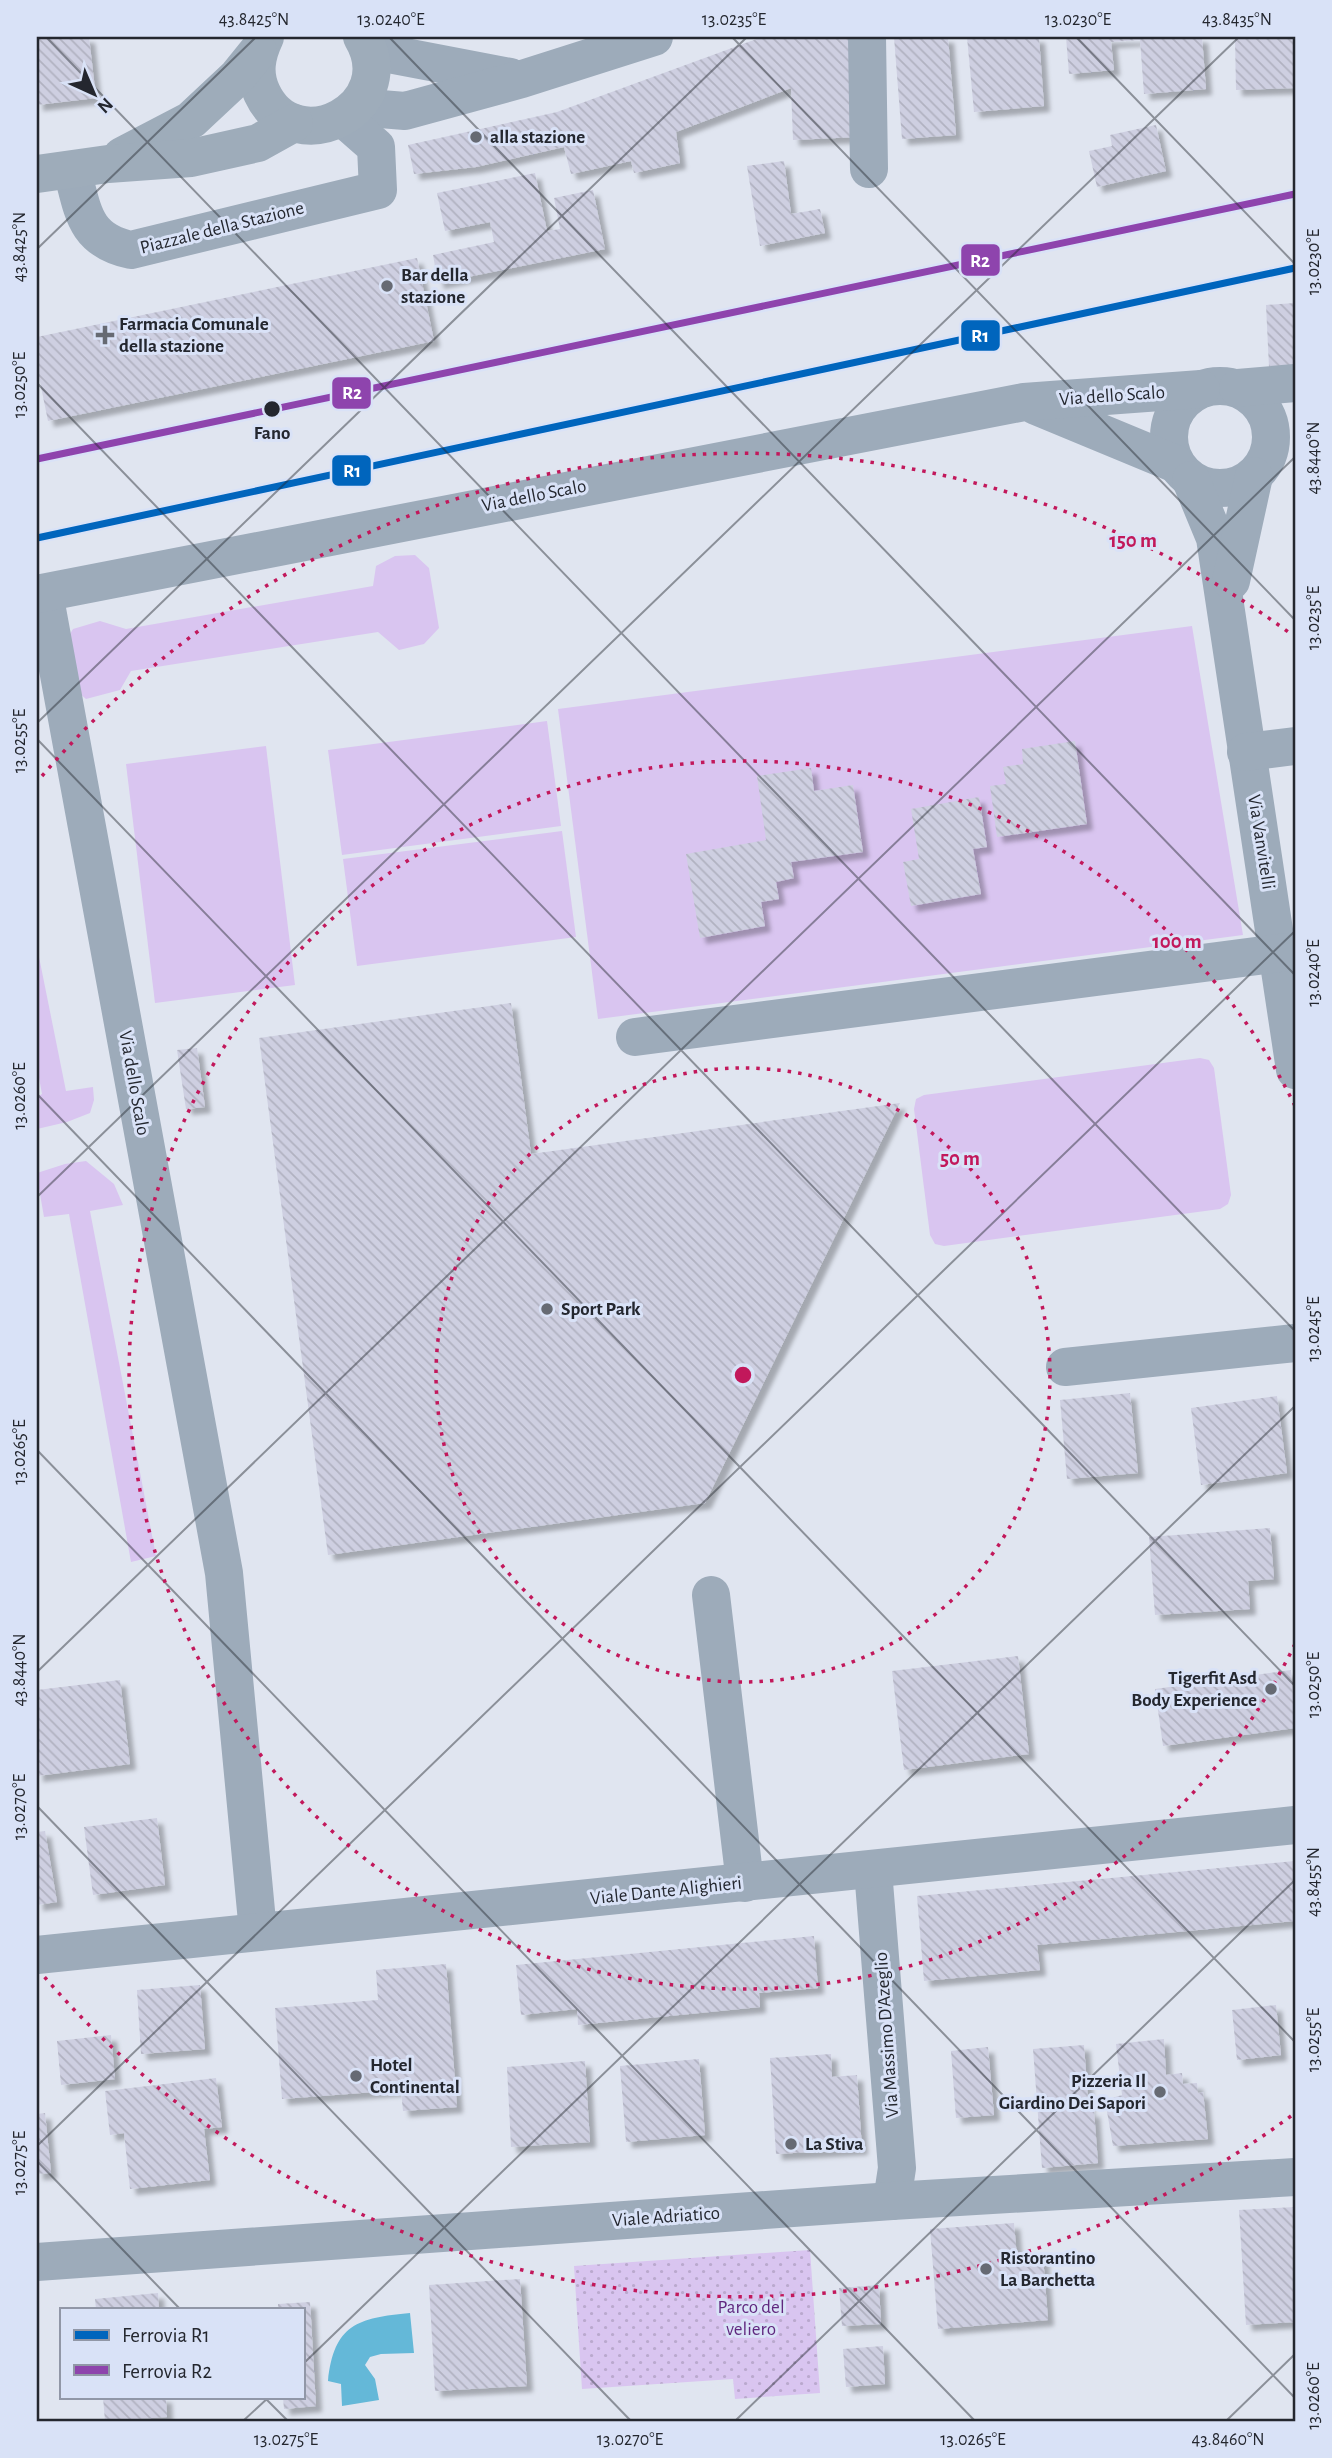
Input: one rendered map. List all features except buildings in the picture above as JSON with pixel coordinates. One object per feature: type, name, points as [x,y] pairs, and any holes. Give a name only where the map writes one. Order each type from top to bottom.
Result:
[{"type":"main road","points":[[262,44],[256,67],[258,85],[266,101],[278,114],[294,123],[311,126],[350,112],[366,94],[371,79],[365,41]]},
{"type":"main road","points":[[72,169],[191,120],[237,77],[262,44]]},
{"type":"main road","points":[[72,169],[191,158],[258,143],[294,123]]},
{"type":"street","points":[[350,112],[405,111],[522,79],[654,37]]},
{"type":"street","points":[[867,37],[869,169]]},
{"type":"street","points":[[365,41],[389,54],[522,79]]},
{"type":"street","name":"Piazzale della Stazione","points":[[72,169],[90,227],[103,241],[131,250],[378,190],[376,147],[350,112]]},
{"type":"street","points":[[1238,388],[1262,407],[1272,435],[1273,451],[1240,485],[1223,489],[1207,487],[1184,472],[1170,448],[1169,430],[1175,413],[1185,399],[1201,389],[1226,385],[1238,388],[1295,383]]},
{"type":"street","name":"Via dello Scalo","points":[[258,1932],[224,1573],[44,651],[41,594],[1024,402],[1201,389]]},
{"type":"street","name":"Via dello Scalo","points":[[1024,402],[1184,472]]},
{"type":"street","name":"Via Vanvitelli","points":[[1224,614],[1273,451]]},
{"type":"street","name":"Via Vanvitelli","points":[[1184,472],[1215,538],[1246,752],[1280,854],[1295,1070]]},
{"type":"street","points":[[1246,752],[1295,746]]},
{"type":"street","points":[[635,1037],[1287,952]]},
{"type":"street","points":[[1065,1367],[1295,1343]]},
{"type":"street","points":[[711,1595],[745,1883]]},
{"type":"street","name":"Viale Dante Alighieri","points":[[37,1955],[1295,1825]]},
{"type":"street","name":"Via Massimo D'Azeglio","points":[[873,1870],[897,2168],[892,2201]]},
{"type":"street","name":"Viale Adriatico","points":[[37,2262],[892,2201],[1295,2176]]},
{"type":"green space","points":[[415,555],[429,568],[439,628],[424,644],[399,650],[378,632],[131,671],[120,690],[86,699],[71,686],[61,649],[73,629],[100,621],[126,629],[373,586],[376,566],[395,556]]},
{"type":"green space","points":[[1192,626],[1243,935],[598,1019],[558,709]]},
{"type":"green space","points":[[547,721],[561,826],[342,855],[328,750]]},
{"type":"green space","points":[[266,746],[295,985],[155,1003],[126,764]]},
{"type":"green space","points":[[562,831],[576,937],[357,966],[343,859]]},
{"type":"green space","points":[[37,947],[66,1091],[93,1087],[94,1100],[90,1113],[37,1129],[37,1097],[42,1094],[37,1067]]},
{"type":"green space","points":[[1200,1058],[1209,1060],[1214,1068],[1231,1195],[1228,1204],[1220,1209],[944,1246],[935,1244],[930,1235],[914,1109],[916,1099],[924,1095]]},
{"type":"green space","points":[[86,1161],[114,1184],[123,1205],[90,1211],[156,1556],[131,1562],[69,1214],[44,1217],[37,1177],[37,1173]]},
{"type":"green space","name":"Parco del veliero","points":[[810,2250],[820,2393],[735,2399],[733,2379],[582,2389],[574,2266]]},
{"type":"water","points":[[410,2313],[414,2353],[370,2357],[365,2365],[375,2379],[379,2400],[342,2406],[341,2384],[328,2381],[336,2347],[343,2336],[363,2322]]},
{"type":"rail line","name":"R2","points":[[37,459],[1295,194]]},
{"type":"rail line","name":"R1","points":[[37,538],[1295,268]]},
{"type":"place","name":"alla stazione","points":[[476,137]]},
{"type":"place","name":"Bar della stazione","points":[[387,286]]},
{"type":"place","name":"Farmacia Comunale della stazione","points":[[105,335]]},
{"type":"place","name":"Fano","points":[[272,409]]},
{"type":"place","name":"Sport Park","points":[[547,1309]]},
{"type":"place","name":"Tigerfit Asd Body Experience","points":[[1271,1689]]},
{"type":"place","name":"Hotel Continental","points":[[356,2076]]},
{"type":"place","name":"Pizzeria Il Giardino Dei Sapori","points":[[1160,2092]]},
{"type":"place","name":"La Stiva","points":[[791,2144]]},
{"type":"place","name":"Ristorantino La Barchetta","points":[[986,2269]]}]
